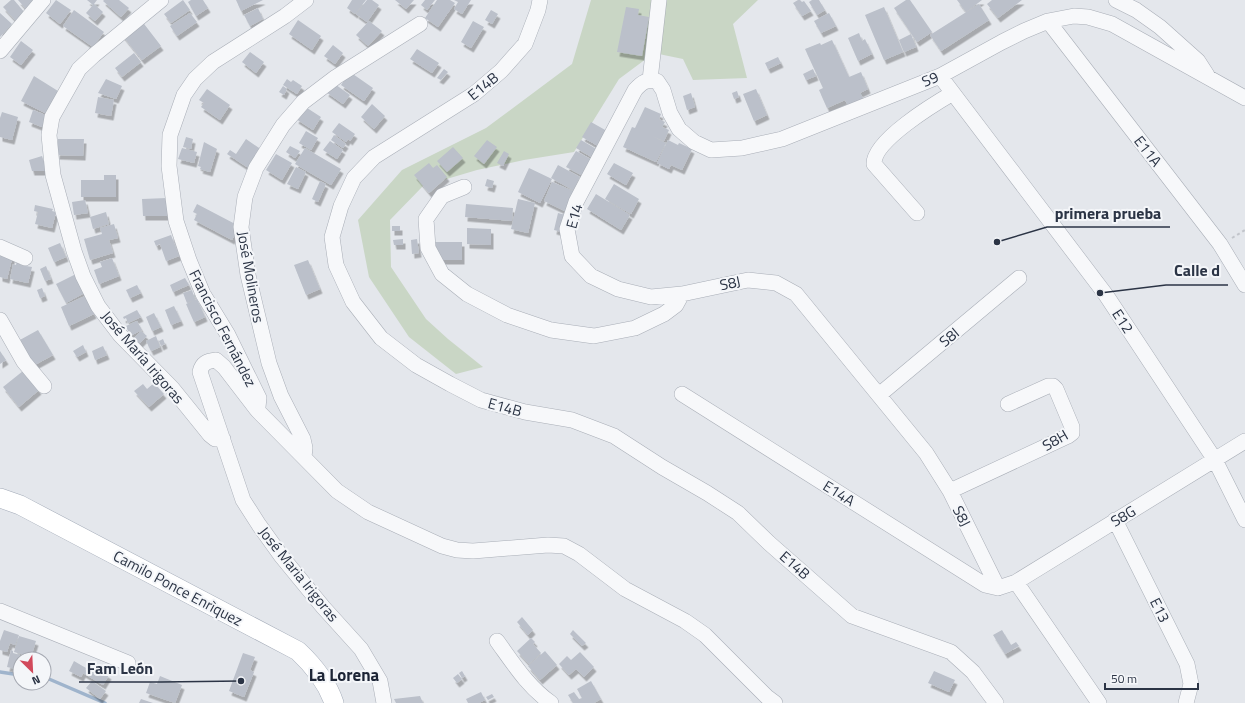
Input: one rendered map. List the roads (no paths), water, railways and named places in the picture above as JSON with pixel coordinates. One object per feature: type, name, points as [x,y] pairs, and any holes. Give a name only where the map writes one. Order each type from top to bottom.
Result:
[{"type":"main road","name":"Camilo Ponce Enrìquez","points":[[0,498],[20,505],[298,651],[312,664],[324,680],[334,703]]},
{"type":"street","points":[[0,51],[43,0]]},
{"type":"street","name":"José María Irigoras","points":[[162,0],[79,69],[52,117],[49,135],[53,175],[74,251],[83,276],[98,306],[120,335],[172,388],[210,435],[215,439],[223,439]]},
{"type":"street","name":"Francisco Fernández","points":[[257,410],[259,398],[228,335],[203,294],[189,260],[176,221],[169,166],[170,135],[184,95],[195,79],[213,62],[285,16],[306,0]]},
{"type":"street","name":"E14B","points":[[540,0],[538,10],[525,44],[501,71],[474,94],[374,157],[354,178],[341,206],[332,237],[336,265],[353,302],[381,338],[416,365],[450,384],[480,400],[525,412],[572,420],[614,436],[662,467],[707,493],[738,513],[769,543],[852,616],[951,652],[973,672],[996,703]]},
{"type":"street","points":[[650,80],[659,0]]},
{"type":"street","points":[[1116,0],[1136,10],[1160,27],[1198,61],[1208,77]]},
{"type":"street","name":"S9","points":[[650,80],[657,82],[663,90],[670,113],[679,129],[694,142],[711,150],[742,148],[782,139],[940,76],[1013,36],[1048,21],[1074,16],[1088,17],[1112,24],[1245,98]]},
{"type":"street","name":"E11A","points":[[1048,21],[1220,244],[1245,285]]},
{"type":"street","name":"José Molineros","points":[[304,457],[304,439],[281,396],[269,363],[248,275],[241,227],[245,197],[256,168],[284,125],[303,102],[336,77],[420,24]]},
{"type":"street","name":"E12","points":[[940,76],[1106,295],[1215,460],[1245,520]]},
{"type":"street","name":"E14","points":[[650,80],[642,83],[634,90],[576,202],[568,229],[572,256],[591,276],[618,289],[651,297],[682,294]]},
{"type":"street","points":[[917,213],[874,164],[874,160],[876,154],[884,143],[907,123],[953,93]]},
{"type":"street","points":[[464,187],[442,196],[426,219],[428,248],[442,274],[467,294],[507,315],[551,330],[594,336],[635,328],[664,314],[676,305],[682,294]]},
{"type":"street","points":[[0,247],[25,258]]},
{"type":"street","name":"S8I","points":[[879,395],[1018,278]]},
{"type":"street","name":"S8J","points":[[682,294],[748,280],[776,283],[796,294],[926,453],[950,491],[998,588]]},
{"type":"street","points":[[0,320],[24,362],[44,386]]},
{"type":"street","name":"José Maria Irigoras","points":[[257,410],[224,367],[216,360],[205,362],[201,367],[200,372],[243,500],[258,525],[282,557],[323,607],[361,649],[380,681],[384,703]]},
{"type":"street","name":"S8H","points":[[950,491],[1072,433],[1072,427],[1053,386],[1048,386],[1008,404]]},
{"type":"street","name":"E14A","points":[[682,394],[985,585],[998,588]]},
{"type":"street","points":[[257,410],[337,491],[368,512],[442,546],[456,550],[473,551],[548,545],[564,546],[579,554],[625,588],[685,621],[705,635],[767,697],[775,703]]},
{"type":"street","name":"S8G","points":[[998,588],[1016,582],[1245,441]]},
{"type":"street","name":"E13","points":[[1115,520],[1187,664],[1191,684],[1186,703]]},
{"type":"street","points":[[1016,582],[1099,703]]},
{"type":"street","points":[[0,611],[128,663]]},
{"type":"street","points":[[497,641],[531,685],[542,697],[551,703]]},
{"type":"waterway","points":[[0,672],[12,674]]},
{"type":"waterway","points":[[52,680],[105,703]]},
{"type":"place","name":"primera prueba","points":[[997,242]]},
{"type":"place","name":"Calle d","points":[[1100,293]]},
{"type":"place","name":"Fam León","points":[[241,681]]},
{"type":"district","name":"La Lorena","points":[[344,675]]}]
